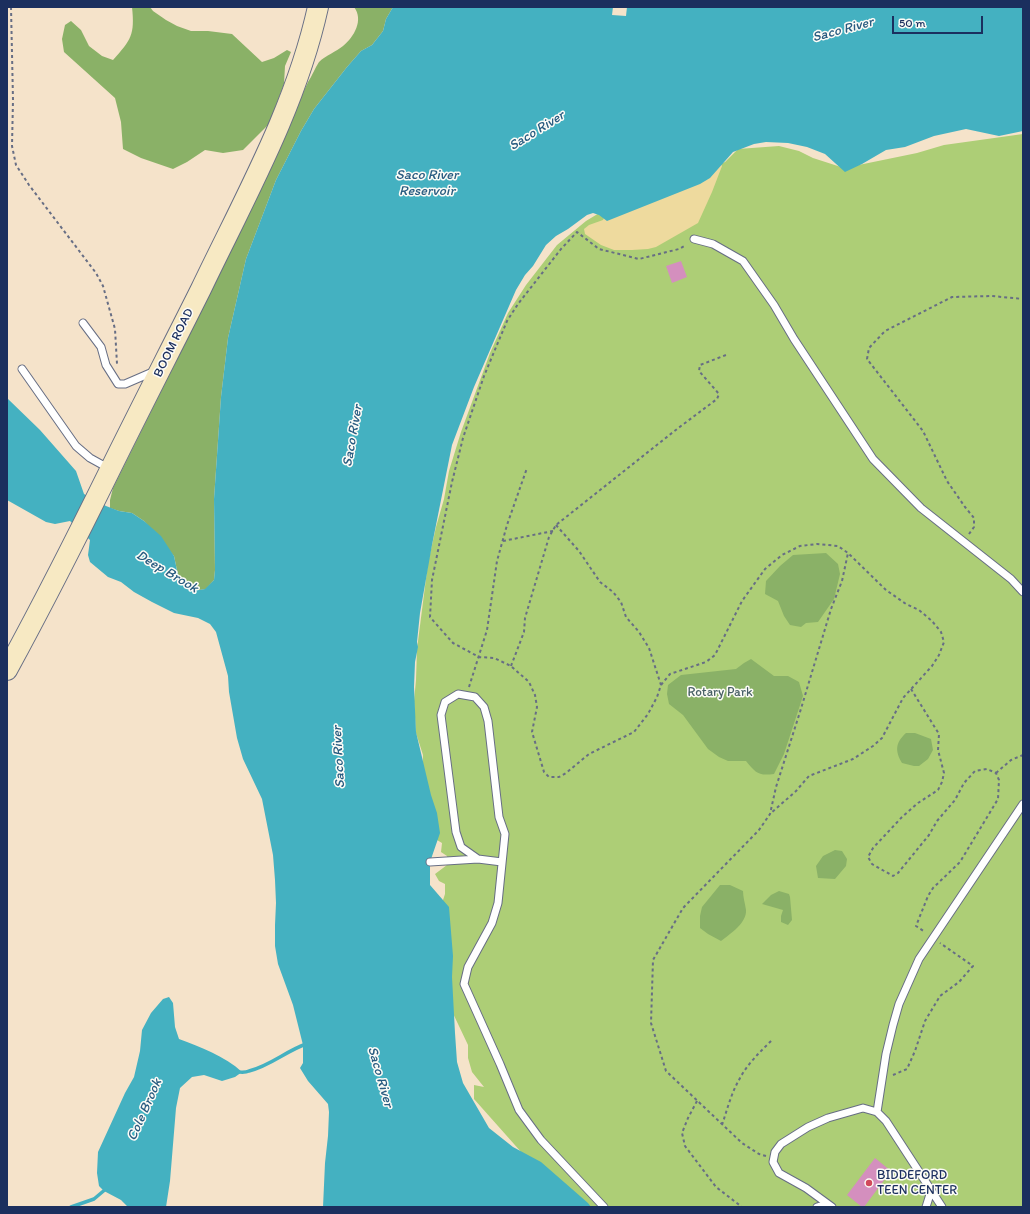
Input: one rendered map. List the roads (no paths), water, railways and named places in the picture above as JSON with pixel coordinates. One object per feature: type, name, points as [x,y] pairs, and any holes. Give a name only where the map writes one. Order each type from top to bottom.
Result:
[{"type":"street","name":"BOOM ROAD","points":[[7,670],[64,562],[161,369],[280,122],[300,74],[318,7]]},
{"type":"lane","points":[[694,239],[713,244],[743,262],[774,305],[794,339],[873,459],[921,508],[1011,579],[1023,592]]},
{"type":"lane","points":[[84,323],[101,347],[106,365],[118,384],[125,384],[161,369]]},
{"type":"lane","points":[[22,369],[76,446],[109,473]]},
{"type":"lane","points":[[478,859],[462,847],[456,832],[441,715],[445,702],[458,694],[475,697],[484,707],[488,721],[499,817],[505,834],[498,903],[492,922],[468,967],[464,984],[519,1110],[540,1140],[604,1207]]},
{"type":"lane","points":[[877,1112],[886,1054],[899,1004],[919,960],[1023,804]]},
{"type":"lane","points":[[430,862],[478,859],[502,862]]},
{"type":"lane","points":[[830,1206],[806,1188],[779,1173],[773,1162],[775,1152],[781,1144],[808,1128],[828,1118],[862,1108],[877,1112],[886,1120],[942,1207]]},
{"type":"lane","points":[[926,1207],[931,1191]]},
{"type":"lane","points":[[817,1207],[830,1206]]},
{"type":"water","name":"Saco River Reservoir","points":[[393,7],[613,7],[612,15],[626,16],[627,7],[1023,7],[1023,131],[999,136],[966,129],[934,136],[905,147],[886,150],[845,172],[825,154],[807,147],[788,143],[766,142],[754,144],[733,152],[710,178],[700,184],[607,221],[599,215],[593,213],[587,215],[556,236],[546,245],[516,290],[474,387],[452,445],[420,613],[414,687],[416,732],[431,795],[437,813],[440,833],[430,862],[430,885],[449,907],[453,956],[452,977],[457,1062],[463,1083],[489,1128],[513,1147],[541,1162],[591,1207],[323,1207],[328,1136],[328,1104],[308,1081],[300,1068],[303,1063],[303,1045],[293,1005],[278,964],[275,946],[276,903],[273,855],[262,799],[243,759],[237,738],[229,692],[228,676],[216,632],[210,624],[198,618],[174,613],[134,592],[121,582],[108,577],[90,562],[88,555],[90,540],[70,521],[55,524],[46,522],[7,500],[7,398],[40,430],[76,471],[84,494],[106,506],[119,511],[132,513],[144,521],[161,536],[174,556],[178,575],[199,590],[205,589],[214,580],[214,499],[221,397],[228,338],[246,259],[276,180],[301,131],[314,109],[347,67],[361,51],[372,45],[383,31],[386,19]]},
{"type":"water","points":[[169,997],[173,1003],[175,1027],[179,1039],[228,1061],[242,1072],[235,1077],[222,1081],[204,1075],[192,1077],[180,1088],[176,1108],[170,1181],[166,1207],[128,1207],[121,1200],[104,1191],[99,1186],[97,1173],[98,1152],[134,1077],[140,1051],[142,1030],[151,1013],[163,999]]},
{"type":"waterway","name":"Cole Brook","points":[[237,1072],[246,1072],[257,1069],[306,1044]]},
{"type":"waterway","name":"Cole Brook","points":[[71,1207],[94,1199],[107,1188]]},
{"type":"place","name":"BIDDEFORD TEEN CENTER","points":[[869,1183]]},
{"type":"water label","name":"Saco River","points":[[843,30]]},
{"type":"water label","name":"Saco River","points":[[537,131]]},
{"type":"water label","name":"Saco River","points":[[353,436]]},
{"type":"water label","name":"Deep Brook","points":[[167,572]]},
{"type":"water label","name":"Saco River","points":[[339,757]]},
{"type":"water label","name":"Saco River","points":[[380,1077]]},
{"type":"park label","name":"Rotary Park","points":[[720,693]]}]
